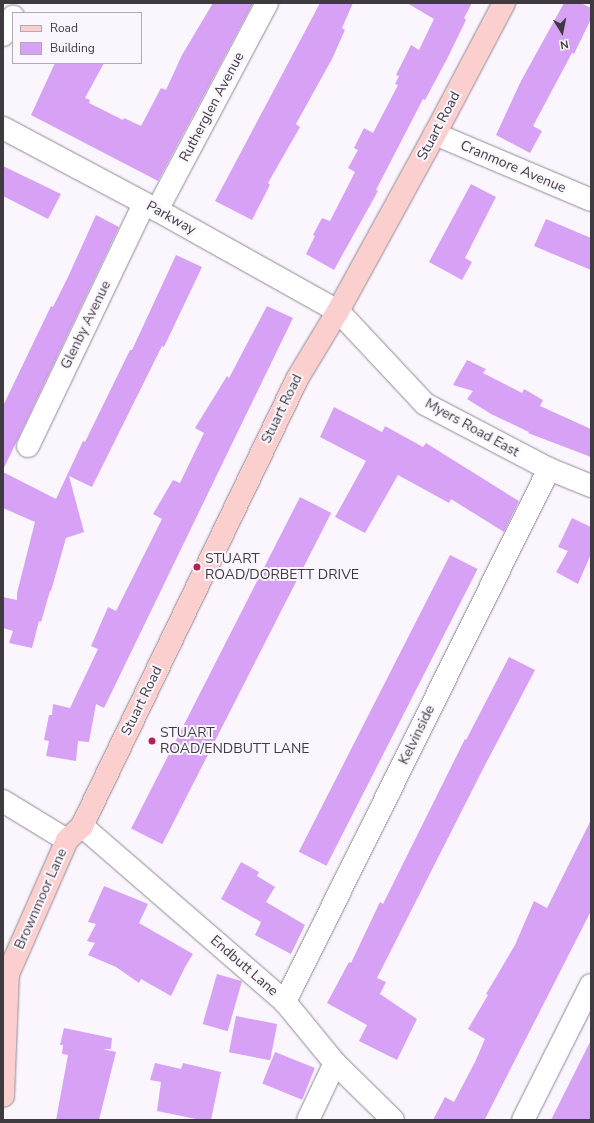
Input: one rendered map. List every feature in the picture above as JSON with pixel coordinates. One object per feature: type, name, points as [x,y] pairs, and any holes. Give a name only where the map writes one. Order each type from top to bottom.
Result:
[{"type":"street","points":[[16,12],[20,3]]},
{"type":"street","name":"Rutherglen Avenue","points":[[151,207],[267,3]]},
{"type":"street","name":"Stuart Road","points":[[74,833],[296,379],[338,311],[435,134],[504,3]]},
{"type":"street","points":[[3,35],[12,19]]},
{"type":"street","name":"Parkway","points":[[3,128],[151,207],[338,311]]},
{"type":"street","name":"Cranmore Avenue","points":[[435,134],[591,200]]},
{"type":"street","name":"Glenby Avenue","points":[[28,446],[151,207]]},
{"type":"street","name":"Myers Road East","points":[[338,311],[425,404],[548,469],[591,486]]},
{"type":"street","name":"Kelvinside","points":[[285,1002],[548,469]]},
{"type":"street","name":"Endbutt Lane","points":[[3,800],[74,833],[285,1002],[335,1063],[393,1120]]},
{"type":"street","name":"Brownmoor Lane","points":[[3,1096],[8,974],[74,833]]},
{"type":"street","points":[[523,1120],[591,985]]},
{"type":"street","points":[[308,1120],[335,1063]]},
{"type":"building","points":[[213,3],[253,3],[158,181],[31,115],[55,64],[103,64],[85,98],[90,100],[89,103],[123,120],[124,118],[141,126],[161,88],[166,90],[182,55]]},
{"type":"building","points":[[320,3],[353,3],[342,28],[345,30],[332,59],[296,124],[300,127],[268,183],[270,185],[252,220],[215,201]]},
{"type":"building","points":[[407,3],[472,3],[464,18],[466,20],[447,59],[425,100],[423,99],[376,190],[378,191],[334,270],[306,254],[315,236],[313,235],[322,218],[330,221],[355,172],[348,168],[358,150],[354,148],[364,128],[373,133],[398,85],[395,84],[399,76],[396,75],[411,45],[419,50],[434,19]]},
{"type":"building","points":[[564,3],[581,3],[591,8],[591,19],[574,54],[572,53],[533,126],[542,131],[530,153],[496,135],[521,81]]},
{"type":"building","points":[[3,166],[61,194],[48,219],[3,196]]},
{"type":"building","points":[[471,184],[496,197],[465,258],[472,262],[462,280],[429,262]]},
{"type":"building","points":[[96,215],[119,227],[3,470],[3,406],[51,306],[53,307],[68,277]]},
{"type":"building","points":[[546,219],[591,238],[591,270],[534,246]]},
{"type":"building","points":[[176,255],[202,267],[164,347],[162,346],[92,487],[69,476],[84,532],[66,538],[51,591],[41,622],[39,621],[32,648],[9,643],[13,631],[3,628],[3,597],[17,600],[17,593],[35,522],[3,508],[3,472],[56,499],[83,441],[85,442],[130,350],[132,350]]},
{"type":"building","points":[[267,306],[293,318],[104,708],[96,704],[89,742],[78,741],[76,761],[46,756],[49,741],[44,740],[49,715],[52,715],[53,704],[70,708],[98,649],[91,646],[108,607],[116,611],[162,519],[153,514],[173,480],[180,483],[204,433],[195,428],[227,376],[229,378]]},
{"type":"building","points":[[467,360],[486,369],[483,373],[522,393],[524,389],[543,400],[540,406],[591,429],[591,457],[528,433],[529,432],[491,414],[467,399],[473,391],[453,385]]},
{"type":"building","points":[[334,407],[382,432],[385,426],[423,447],[426,443],[519,501],[504,532],[451,499],[449,503],[398,475],[365,533],[335,517],[366,461],[320,437]]},
{"type":"building","points":[[300,497],[331,513],[162,844],[131,828]]},
{"type":"building","points":[[572,518],[591,527],[591,554],[578,584],[556,572],[568,551],[558,547]]},
{"type":"building","points":[[450,555],[478,569],[326,866],[299,852]]},
{"type":"building","points":[[509,657],[535,670],[377,978],[386,982],[380,994],[417,1019],[397,1060],[359,1041],[367,1025],[327,1003],[349,962],[351,963],[380,902],[383,904],[465,739],[466,740]]},
{"type":"building","points":[[591,820],[591,911],[485,1119],[488,1120],[433,1120],[445,1097],[454,1102],[475,1062],[485,1039],[468,1029],[488,995],[486,994],[515,945],[534,901],[547,908]]},
{"type":"building","points":[[241,862],[259,872],[257,876],[275,887],[266,902],[305,925],[291,954],[255,935],[261,922],[221,899]]},
{"type":"building","points":[[104,886],[148,904],[139,923],[193,954],[171,996],[141,979],[139,983],[116,967],[88,955],[95,943],[87,941],[96,924],[88,922]]},
{"type":"building","points":[[217,974],[242,981],[228,1031],[203,1024]]},
{"type":"building","points":[[236,1016],[277,1024],[270,1060],[229,1052]]},
{"type":"building","points":[[64,1028],[112,1038],[111,1049],[103,1049],[116,1052],[99,1120],[56,1120],[68,1055],[62,1054],[63,1045],[60,1045]]},
{"type":"building","points":[[591,1040],[591,1120],[551,1120]]},
{"type":"building","points":[[275,1052],[315,1068],[302,1100],[262,1084]]},
{"type":"building","points":[[155,1063],[181,1069],[183,1063],[221,1072],[211,1120],[201,1120],[157,1111],[161,1082],[150,1080]]},
{"type":"place","name":"STUART ROAD/DORBETT DRIVE","points":[[197,567]]},
{"type":"place","name":"STUART ROAD/ENDBUTT LANE","points":[[152,741]]}]
